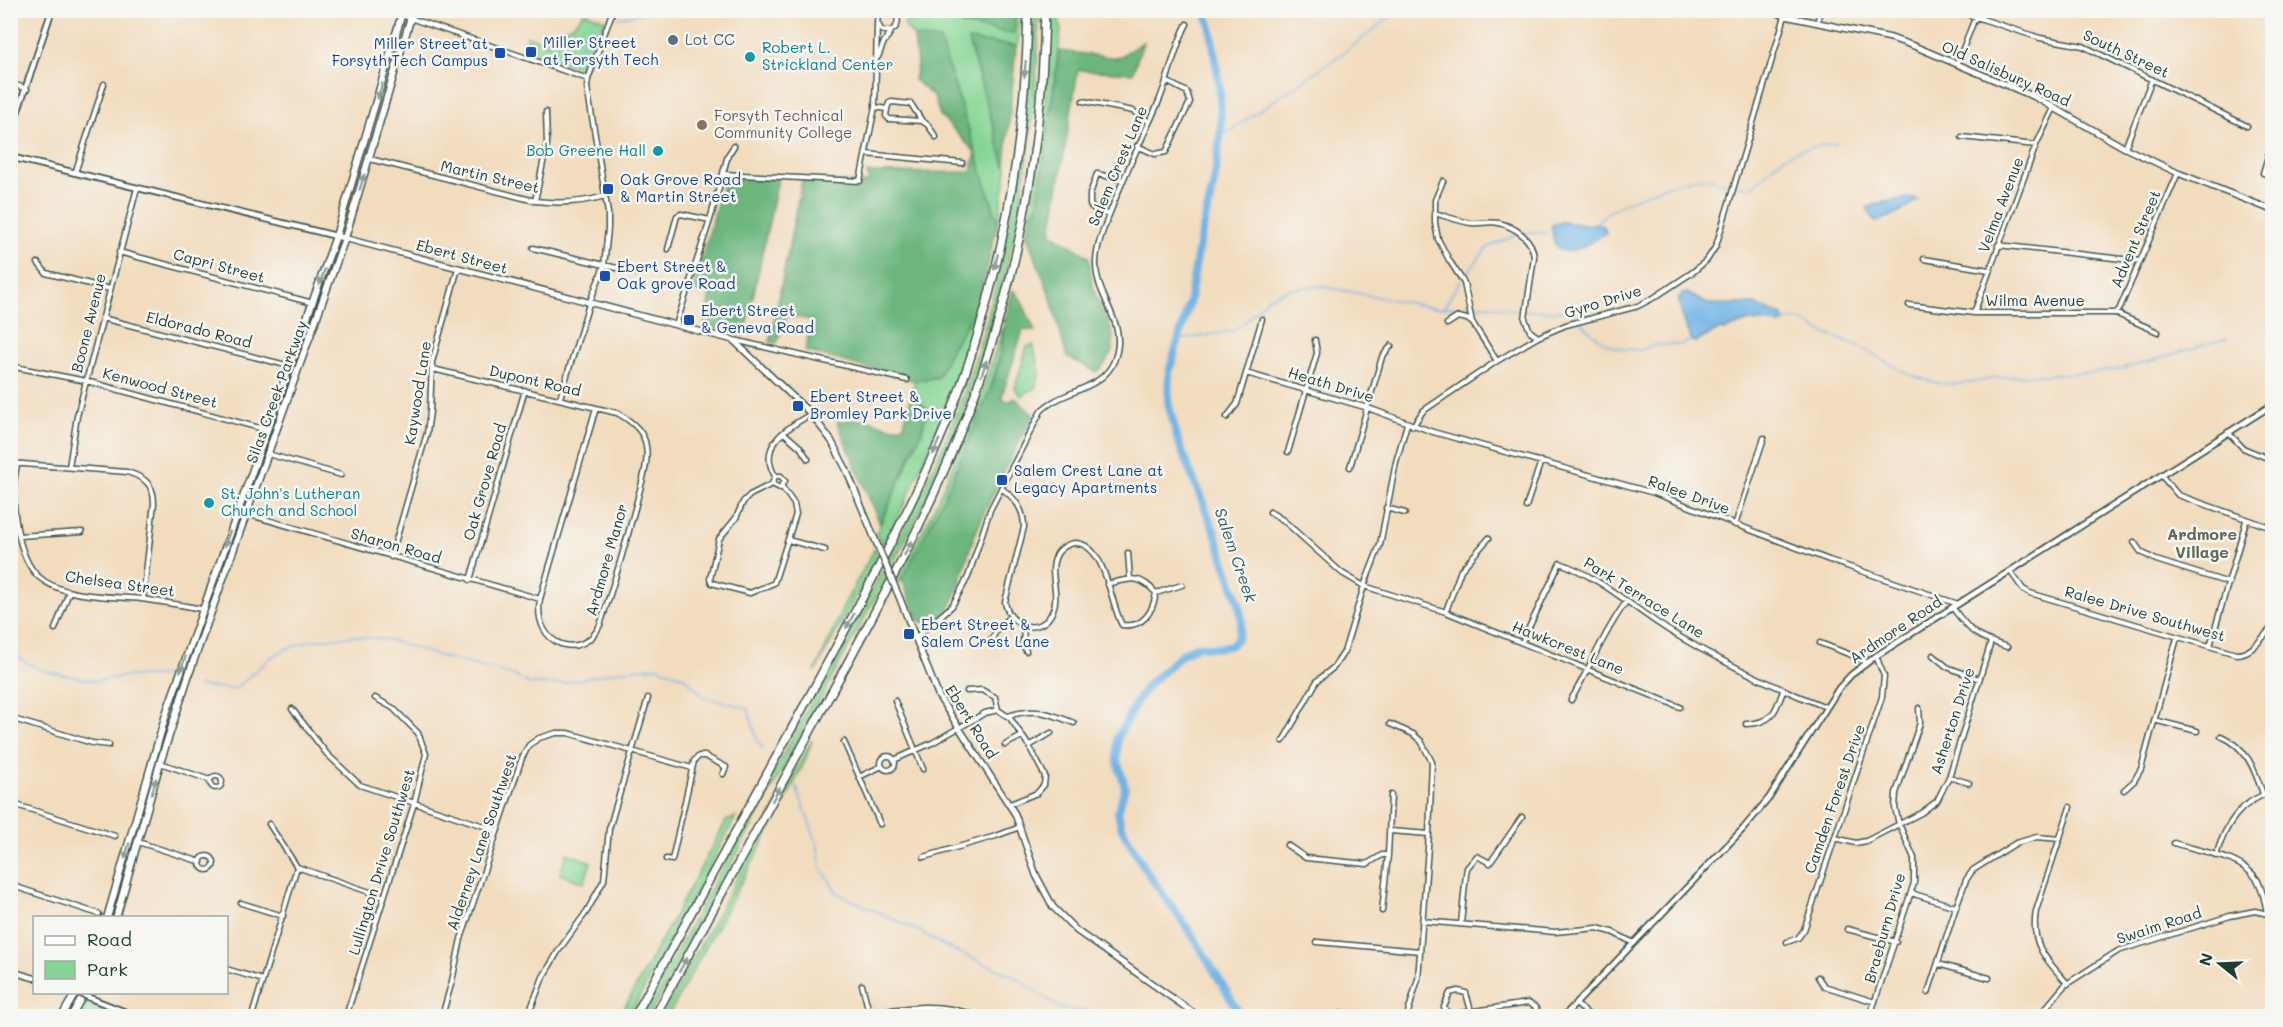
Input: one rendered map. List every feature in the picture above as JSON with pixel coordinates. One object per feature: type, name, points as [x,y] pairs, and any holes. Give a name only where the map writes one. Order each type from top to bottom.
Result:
[{"type":"highway","points":[[635,1017],[876,573],[930,463],[949,417],[992,279],[1003,231],[1019,137],[1028,10]]},
{"type":"highway","points":[[655,1017],[887,592],[938,485],[973,401],[1010,278],[1027,195],[1039,112],[1045,10]]},
{"type":"main road","points":[[392,10],[412,14]]},
{"type":"main road","name":"Old Salisbury Road","points":[[1772,10],[1785,16],[1892,38],[2055,107],[2125,148],[2178,173],[2272,210]]},
{"type":"main road","name":"Silas Creek Parkway","points":[[108,916],[167,711],[336,236],[403,12]]},
{"type":"main road","name":"Silas Creek Parkway","points":[[117,916],[160,763],[211,611],[345,238],[412,14]]},
{"type":"main road","name":"Ebert Street","points":[[336,236],[733,340]]},
{"type":"main road","name":"Ebert Road","points":[[733,340],[811,414],[831,440],[846,469],[939,697],[1010,804],[1047,898],[1062,916],[1106,952],[1197,1016]]},
{"type":"main road","points":[[62,1017],[75,994]]},
{"type":"main road","points":[[71,1017],[86,994]]},
{"type":"main road","points":[[77,1017],[87,994]]},
{"type":"street","points":[[10,134],[52,10]]},
{"type":"street","points":[[560,398],[589,304],[604,266],[608,229],[588,78],[613,10]]},
{"type":"street","points":[[723,174],[860,181],[875,108],[877,17],[884,10]]},
{"type":"street","points":[[877,61],[884,42],[897,26],[898,19],[891,10]]},
{"type":"street","points":[[1818,23],[1819,10]]},
{"type":"street","name":"South Street","points":[[1955,10],[2040,38],[2083,46],[2247,126]]},
{"type":"street","points":[[1957,65],[1977,18],[1978,10]]},
{"type":"street","points":[[412,14],[588,78]]},
{"type":"street","name":"Gyro Drive","points":[[1413,426],[1414,421],[1423,411],[1497,361],[1538,337],[1566,326],[1638,306],[1672,287],[1707,260],[1716,246],[1785,16]]},
{"type":"street","points":[[877,24],[884,31],[891,31]]},
{"type":"street","name":"Salem Crest Lane","points":[[916,637],[952,606],[968,577],[990,510],[1041,411],[1051,401],[1098,381],[1113,362],[1119,336],[1111,309],[1099,286],[1096,262],[1100,239],[1122,180],[1166,81],[1180,36],[1187,24]]},
{"type":"street","points":[[2125,148],[2152,79]]},
{"type":"street","points":[[1137,146],[1155,154],[1166,152],[1190,102],[1187,92],[1166,81]]},
{"type":"street","points":[[10,83],[27,89]]},
{"type":"street","points":[[75,173],[104,84]]},
{"type":"street","points":[[1083,101],[1133,111],[1148,121]]},
{"type":"street","points":[[922,121],[889,119],[886,117],[888,103],[911,104],[936,137]]},
{"type":"street","name":"Velma Avenue","points":[[1974,313],[2036,145],[2055,107]]},
{"type":"street","points":[[875,108],[887,109]]},
{"type":"street","points":[[535,201],[547,144],[546,112]]},
{"type":"street","points":[[1962,137],[2036,145]]},
{"type":"street","points":[[2272,143],[2263,173],[2272,176]]},
{"type":"street","points":[[676,325],[710,220],[728,155],[734,146]]},
{"type":"street","points":[[866,154],[962,163]]},
{"type":"street","name":"Ebert Street","points":[[10,157],[336,236]]},
{"type":"street","name":"Martin Street","points":[[370,159],[535,201],[561,204],[584,202],[605,196]]},
{"type":"street","name":"Advent Street","points":[[2115,313],[2119,310],[2178,173]]},
{"type":"street","points":[[1109,215],[1095,210],[1090,205],[1094,178],[1097,174],[1122,180]]},
{"type":"street","points":[[1443,181],[1435,200],[1434,213],[1438,239],[1464,283],[1472,322],[1497,361]]},
{"type":"street","name":"Boone Avenue","points":[[69,467],[77,416],[137,187]]},
{"type":"street","points":[[1434,213],[1471,223],[1499,223],[1515,229],[1529,241],[1534,257],[1525,319],[1530,331],[1538,337]]},
{"type":"street","points":[[668,249],[677,216],[681,214],[710,220]]},
{"type":"street","points":[[1998,245],[2140,261]]},
{"type":"street","points":[[533,248],[638,273]]},
{"type":"street","name":"Capri Street","points":[[119,252],[313,303]]},
{"type":"street","points":[[1924,260],[1989,270]]},
{"type":"street","points":[[38,262],[46,273],[110,288]]},
{"type":"street","name":"Kaywood Lane","points":[[391,557],[427,433],[432,362],[458,268]]},
{"type":"street","name":"Wilma Avenue","points":[[1909,305],[1974,313],[2115,313],[2158,332]]},
{"type":"street","points":[[1447,324],[1458,317],[1472,322]]},
{"type":"street","name":"Eldorado Road","points":[[102,318],[290,366]]},
{"type":"street","points":[[1227,417],[1237,404],[1262,319]]},
{"type":"street","name":"Ebert Street","points":[[733,340],[907,380]]},
{"type":"street","points":[[1288,452],[1317,353],[1315,340]]},
{"type":"street","points":[[1350,467],[1382,357],[1391,346]]},
{"type":"street","name":"Kenwood Street","points":[[10,366],[86,381],[267,430]]},
{"type":"street","name":"Dupont Road","points":[[433,369],[560,398],[617,413],[631,420]]},
{"type":"street","name":"Heath Drive","points":[[1246,373],[1368,408],[1407,424]]},
{"type":"street","name":"Oak Grove Road","points":[[470,580],[525,390]]},
{"type":"street","name":"Ardmore Road","points":[[1564,1017],[1743,830],[1769,798],[1826,707],[1845,681],[1865,663],[2272,405]]},
{"type":"street","name":"Ardmore Manor","points":[[596,408],[538,612],[544,632],[553,641],[563,645],[588,640],[599,629],[623,552],[646,463],[645,440],[631,420]]},
{"type":"street","points":[[775,476],[772,484],[746,498],[736,518],[722,535],[710,581],[750,593],[772,585],[796,509],[782,487],[783,478],[775,476],[769,465],[769,454],[774,444],[791,426],[811,414]]},
{"type":"street","points":[[1283,741],[1317,681],[1334,667],[1344,652],[1364,586],[1380,545],[1386,508],[1407,424]]},
{"type":"street","name":"Ralee Drive","points":[[1407,424],[1654,493],[1829,560],[1958,604]]},
{"type":"street","points":[[2228,432],[2243,448],[2272,460]]},
{"type":"street","points":[[784,433],[800,447],[808,459]]},
{"type":"street","points":[[1735,525],[1764,438]]},
{"type":"street","points":[[267,454],[341,475]]},
{"type":"street","points":[[1526,507],[1541,461]]},
{"type":"street","points":[[10,463],[127,472],[143,478],[152,487],[154,503],[143,599]]},
{"type":"street","name":"Chelsea Street","points":[[17,464],[13,483],[13,501],[19,536],[26,558],[34,572],[44,581],[69,592],[143,599],[211,611]]},
{"type":"street","points":[[2162,475],[2178,495],[2246,521],[2272,528]]},
{"type":"street","points":[[772,484],[776,488],[782,487]]},
{"type":"street","points":[[1001,488],[1018,504],[1024,518],[1024,527],[1005,602],[1007,612],[1014,621],[1024,626],[1041,624],[1050,617],[1055,601],[1053,578],[1055,557],[1066,545],[1075,543],[1083,545],[1096,554],[1122,625],[1126,626],[1144,620],[1151,612],[1156,593]]},
{"type":"street","points":[[1386,508],[1405,513]]},
{"type":"street","name":"Hawkcrest Lane","points":[[1270,512],[1283,520],[1342,573],[1364,586],[1446,612],[1680,707]]},
{"type":"street","name":"Sharon Road","points":[[246,514],[540,599]]},
{"type":"street","points":[[2210,646],[2246,521]]},
{"type":"street","points":[[19,536],[82,532]]},
{"type":"street","points":[[1446,612],[1461,570],[1489,538]]},
{"type":"street","points":[[788,540],[825,550]]},
{"type":"street","points":[[2134,542],[2140,552],[2156,560],[2229,583]]},
{"type":"street","points":[[1128,553],[1130,579]]},
{"type":"street","name":"Park Terrace Lane","points":[[1522,642],[1560,563],[1590,575],[1674,633],[1783,691],[1826,707]]},
{"type":"street","name":"Ralee Drive Southwest","points":[[2010,571],[2030,593],[2177,638],[2240,654],[2250,651],[2272,627]]},
{"type":"street","points":[[1107,584],[1130,579],[1142,580],[1156,593]]},
{"type":"street","points":[[1156,593],[1182,585]]},
{"type":"street","points":[[55,629],[69,592]]},
{"type":"street","points":[[1571,700],[1589,670],[1612,621],[1626,602]]},
{"type":"street","points":[[1952,608],[1969,630],[1980,638],[2007,646]]},
{"type":"street","points":[[991,640],[998,627],[1010,616]]},
{"type":"street","points":[[1024,626],[1023,644],[1026,651]]},
{"type":"street","points":[[2124,790],[2134,781],[2141,768],[2177,638]]},
{"type":"street","name":"Asherton Drive","points":[[1835,838],[1856,843],[1866,841],[1921,813],[1937,801],[1949,777],[1991,642]]},
{"type":"street","points":[[1820,643],[1864,660],[1865,663]]},
{"type":"street","points":[[1933,655],[1947,667],[1979,678]]},
{"type":"street","name":"Camden Forest Drive","points":[[1787,942],[1802,934],[1884,690],[1882,669],[1876,656]]},
{"type":"street","points":[[967,691],[986,692],[995,697],[998,710],[1008,716],[1029,746],[1045,776],[1044,785],[1037,793],[1010,804]]},
{"type":"street","points":[[1746,724],[1762,723],[1772,714],[1783,691]]},
{"type":"street","name":"Lullington Drive Southwest","points":[[346,1017],[414,804],[426,754],[418,734],[393,708],[375,698]]},
{"type":"street","points":[[528,1017],[543,977],[587,911],[604,880],[609,829],[648,698]]},
{"type":"street","points":[[895,701],[923,769]]},
{"type":"street","name":"Braeburn Drive","points":[[1870,1017],[1896,942],[1915,873],[1914,858],[1899,824],[1895,808],[1896,793],[1920,723],[1919,708]]},
{"type":"street","points":[[292,709],[320,746],[360,785],[496,830]]},
{"type":"street","points":[[894,760],[985,714],[998,710]]},
{"type":"street","points":[[1008,716],[1030,711],[1046,712],[1074,723]]},
{"type":"street","points":[[10,718],[92,743],[109,745]]},
{"type":"street","points":[[2154,720],[2197,731]]},
{"type":"street","points":[[1390,724],[1413,734],[1421,741],[1431,762],[1429,834],[1418,979],[1407,1017]]},
{"type":"street","name":"Alderney Lane Southwest","points":[[442,1017],[461,939],[496,830],[522,758],[529,745],[539,738],[556,733],[568,733],[692,768]]},
{"type":"street","points":[[1029,746],[1051,733]]},
{"type":"street","points":[[1005,745],[1022,736]]},
{"type":"street","points":[[2221,736],[2240,747],[2247,755],[2263,794]]},
{"type":"street","points":[[844,742],[880,824]]},
{"type":"street","points":[[666,859],[672,860],[696,758],[705,756],[726,767],[723,774]]},
{"type":"street","points":[[885,756],[894,760],[890,770],[882,766],[881,762],[885,756]]},
{"type":"street","points":[[160,763],[210,780]]},
{"type":"street","points":[[859,777],[882,766]]},
{"type":"street","points":[[1949,777],[1969,783]]},
{"type":"street","points":[[2216,856],[2225,830],[2234,816],[2248,803],[2263,794],[2272,792]]},
{"type":"street","points":[[1382,911],[1391,795]]},
{"type":"street","points":[[10,803],[115,836]]},
{"type":"street","points":[[2068,984],[2038,947],[2034,938],[2034,927],[2036,911],[2070,807]]},
{"type":"street","points":[[1461,924],[1467,868],[1477,855],[1490,863],[1522,817]]},
{"type":"street","points":[[269,824],[297,867],[384,897]]},
{"type":"street","points":[[924,857],[1020,827]]},
{"type":"street","points":[[1390,831],[1429,834]]},
{"type":"street","points":[[1929,993],[1966,880],[1980,864],[2016,843],[2037,837],[2060,840]]},
{"type":"street","points":[[138,842],[201,862]]},
{"type":"street","points":[[2174,843],[2241,864],[2250,870],[2261,888],[2267,913]]},
{"type":"street","points":[[1287,845],[1306,858],[1367,864],[1382,855],[1388,855]]},
{"type":"street","points":[[252,1017],[297,867]]},
{"type":"street","points":[[10,885],[99,914]]},
{"type":"street","points":[[1911,893],[1956,907]]},
{"type":"street","points":[[242,903],[283,916]]},
{"type":"street","name":"Swaim Road","points":[[2038,1017],[2053,997],[2068,984],[2118,951],[2230,916],[2255,911],[2272,915]]},
{"type":"street","points":[[1422,921],[1555,932],[1597,928],[1612,932],[1634,943]]},
{"type":"street","points":[[1847,929],[1896,942]]},
{"type":"street","points":[[1317,942],[1419,951]]},
{"type":"street","points":[[1938,964],[1989,978]]},
{"type":"street","points":[[228,970],[263,980]]},
{"type":"street","points":[[10,971],[33,978]]},
{"type":"street","points":[[1818,977],[1824,986],[1875,1002]]},
{"type":"street","points":[[862,985],[870,1015]]},
{"type":"street","points":[[1471,1011],[1466,993],[1458,991],[1450,993],[1445,1003],[1445,1011],[1454,1014],[1528,1003],[1535,1007],[1541,1017]]},
{"type":"street","points":[[79,994],[128,1016],[136,1017]]},
{"type":"street","points":[[1576,1004],[1590,1017]]},
{"type":"street","points":[[850,1017],[931,1006],[963,1011],[976,1017]]},
{"type":"street","points":[[961,1017],[963,1011]]},
{"type":"street","points":[[1338,1017],[1342,1013],[1354,1017]]},
{"type":"green space","points":[[932,11],[958,11],[962,25],[1014,33],[1016,11],[1020,11],[1018,46],[968,41],[1007,170],[998,222],[940,41],[914,37],[904,25],[906,21],[935,20]]},
{"type":"green space","points":[[958,11],[1016,11],[1014,34],[962,25]]},
{"type":"green space","points":[[1034,11],[1039,11],[1037,60],[1027,158],[1019,207],[998,303],[954,434],[904,543],[867,613],[649,1016],[642,1016],[882,572],[917,503],[948,434],[978,350],[992,302],[1013,207],[1026,110]]},
{"type":"green space","points":[[1051,11],[1057,11],[1061,30],[1037,210],[1030,214],[1044,112]]},
{"type":"green space","points":[[584,12],[605,20],[585,67],[580,69],[523,50],[527,36],[549,43],[554,32],[571,25]]},
{"type":"green space","points":[[914,37],[940,40],[998,222],[977,308],[952,347],[938,377],[915,381],[805,351],[812,320],[787,316],[777,343],[770,342],[802,180],[865,183],[869,181],[867,173],[971,172],[976,153],[940,115],[934,97],[914,80],[917,65]]},
{"type":"green space","points":[[968,40],[1016,46],[1005,166]]},
{"type":"green space","points":[[1143,42],[1133,73],[1078,70],[1051,233],[1089,257],[1094,290],[1112,332],[1113,341],[1107,361],[1097,372],[1067,357],[1050,295],[1026,234],[1030,214],[1037,210],[1059,51],[1118,58]]},
{"type":"green space","points":[[725,177],[778,179],[745,335],[704,326],[710,294],[693,290]]},
{"type":"green space","points":[[1013,290],[1020,298],[1035,331],[1023,330],[1002,396],[1004,401],[1015,398],[1034,416],[1010,458],[982,517],[956,593],[945,615],[936,625],[919,621],[902,580],[947,491],[992,385],[1002,351],[1004,324]]},
{"type":"green space","points":[[977,308],[949,399],[898,517],[881,544],[876,534],[922,431],[927,408],[911,396],[915,381],[938,377],[952,347]]},
{"type":"green space","points":[[1004,324],[994,376],[976,428],[941,504],[898,585],[901,574],[937,502],[974,417]]},
{"type":"green space","points":[[1033,345],[1040,373],[1035,388],[1021,396],[1015,388],[1027,347]]},
{"type":"green space","points":[[911,396],[927,408],[922,431],[880,524],[837,422],[863,419],[890,427],[899,427],[904,425]]},
{"type":"green space","points":[[875,548],[877,553],[874,563],[815,672],[845,603]]},
{"type":"green space","points":[[812,740],[805,761],[785,802],[668,1016],[662,1016]]},
{"type":"green space","points":[[736,817],[629,1016],[620,1016],[726,821]]},
{"type":"green space","points":[[567,853],[591,862],[584,883],[560,874]]},
{"type":"green space","points":[[86,1002],[118,1014],[120,1016],[78,1016]]},
{"type":"water","points":[[1908,198],[1918,200],[1899,213],[1876,222],[1867,208],[1881,203]]},
{"type":"water","points":[[1561,222],[1588,225],[1597,223],[1605,228],[1606,233],[1574,250],[1561,250],[1553,239],[1552,225]]},
{"type":"water","points":[[1687,293],[1707,304],[1754,304],[1783,316],[1785,322],[1781,324],[1749,321],[1725,330],[1720,329],[1696,342],[1692,341],[1679,303],[1682,294]]},
{"type":"waterway","points":[[618,18],[654,10]]},
{"type":"waterway","name":"Salem Creek","points":[[1204,10],[1210,24],[1220,91],[1221,130],[1214,183],[1199,244],[1189,304],[1169,372],[1168,402],[1178,441],[1215,533],[1239,604],[1242,620],[1238,638],[1231,645],[1219,648],[1197,646],[1182,654],[1147,686],[1137,701],[1117,738],[1117,760],[1125,787],[1118,812],[1121,826],[1145,869],[1195,939],[1241,1016]]},
{"type":"waterway","points":[[1220,138],[1333,60],[1398,10]]},
{"type":"waterway","points":[[577,47],[593,40],[601,25]]},
{"type":"waterway","points":[[1597,223],[1604,216],[1629,201],[1661,188],[1700,178],[1737,186],[1750,186],[1758,182],[1773,165],[1784,157],[1813,147],[1837,144]]},
{"type":"waterway","points":[[1523,233],[1546,233]]},
{"type":"waterway","points":[[1463,278],[1487,248],[1518,234]]},
{"type":"waterway","points":[[1444,307],[1460,281]]},
{"type":"waterway","points":[[1178,340],[1233,331],[1269,297],[1289,289],[1320,286],[1436,308],[1489,305],[1520,311],[1565,311],[1574,315],[1608,345],[1623,349],[1640,350],[1656,345],[1682,344],[1692,340]]},
{"type":"waterway","points":[[1784,320],[1790,319],[1806,323],[1826,334],[1856,345],[1909,374],[1947,384],[1963,384],[1996,378],[2116,370],[2227,338]]},
{"type":"waterway","points":[[197,686],[235,689],[270,658],[286,649],[309,641],[353,636],[389,640],[446,658],[513,675],[530,684],[560,684],[623,670],[658,667],[684,677],[704,697],[747,708],[757,740],[763,749]]},
{"type":"waterway","points":[[10,651],[44,671],[94,681],[126,676],[165,676]]},
{"type":"waterway","points":[[796,786],[817,843],[821,867],[837,893],[923,933],[940,944],[1015,977],[1060,1008],[1091,1012],[1101,1016]]},
{"type":"place","name":"Lot CC","points":[[673,40]]},
{"type":"place","name":"Miller Street at Forsyth Tech","points":[[531,52]]},
{"type":"place","name":"Miller Street at Forsyth Tech Campus","points":[[500,53]]},
{"type":"place","name":"Robert L. Strickland Center","points":[[750,57]]},
{"type":"place","name":"Forsyth Technical Community College","points":[[702,125]]},
{"type":"place","name":"Bob Greene Hall","points":[[658,151]]},
{"type":"place","name":"Oak Grove Road & Martin Street","points":[[608,189]]},
{"type":"place","name":"Ebert Street & Oak grove Road","points":[[605,276]]},
{"type":"place","name":"Ebert Street & Geneva Road","points":[[689,320]]},
{"type":"place","name":"Ebert Street & Bromley Park Drive","points":[[798,406]]},
{"type":"place","name":"Salem Crest Lane at Legacy Apartments","points":[[1002,480]]},
{"type":"place","name":"St. John's Lutheran Church and School","points":[[209,503]]},
{"type":"place","name":"Ebert Street & Salem Crest Lane","points":[[909,634]]},
{"type":"district","name":"Ardmore Village","points":[[2202,543]]}]
